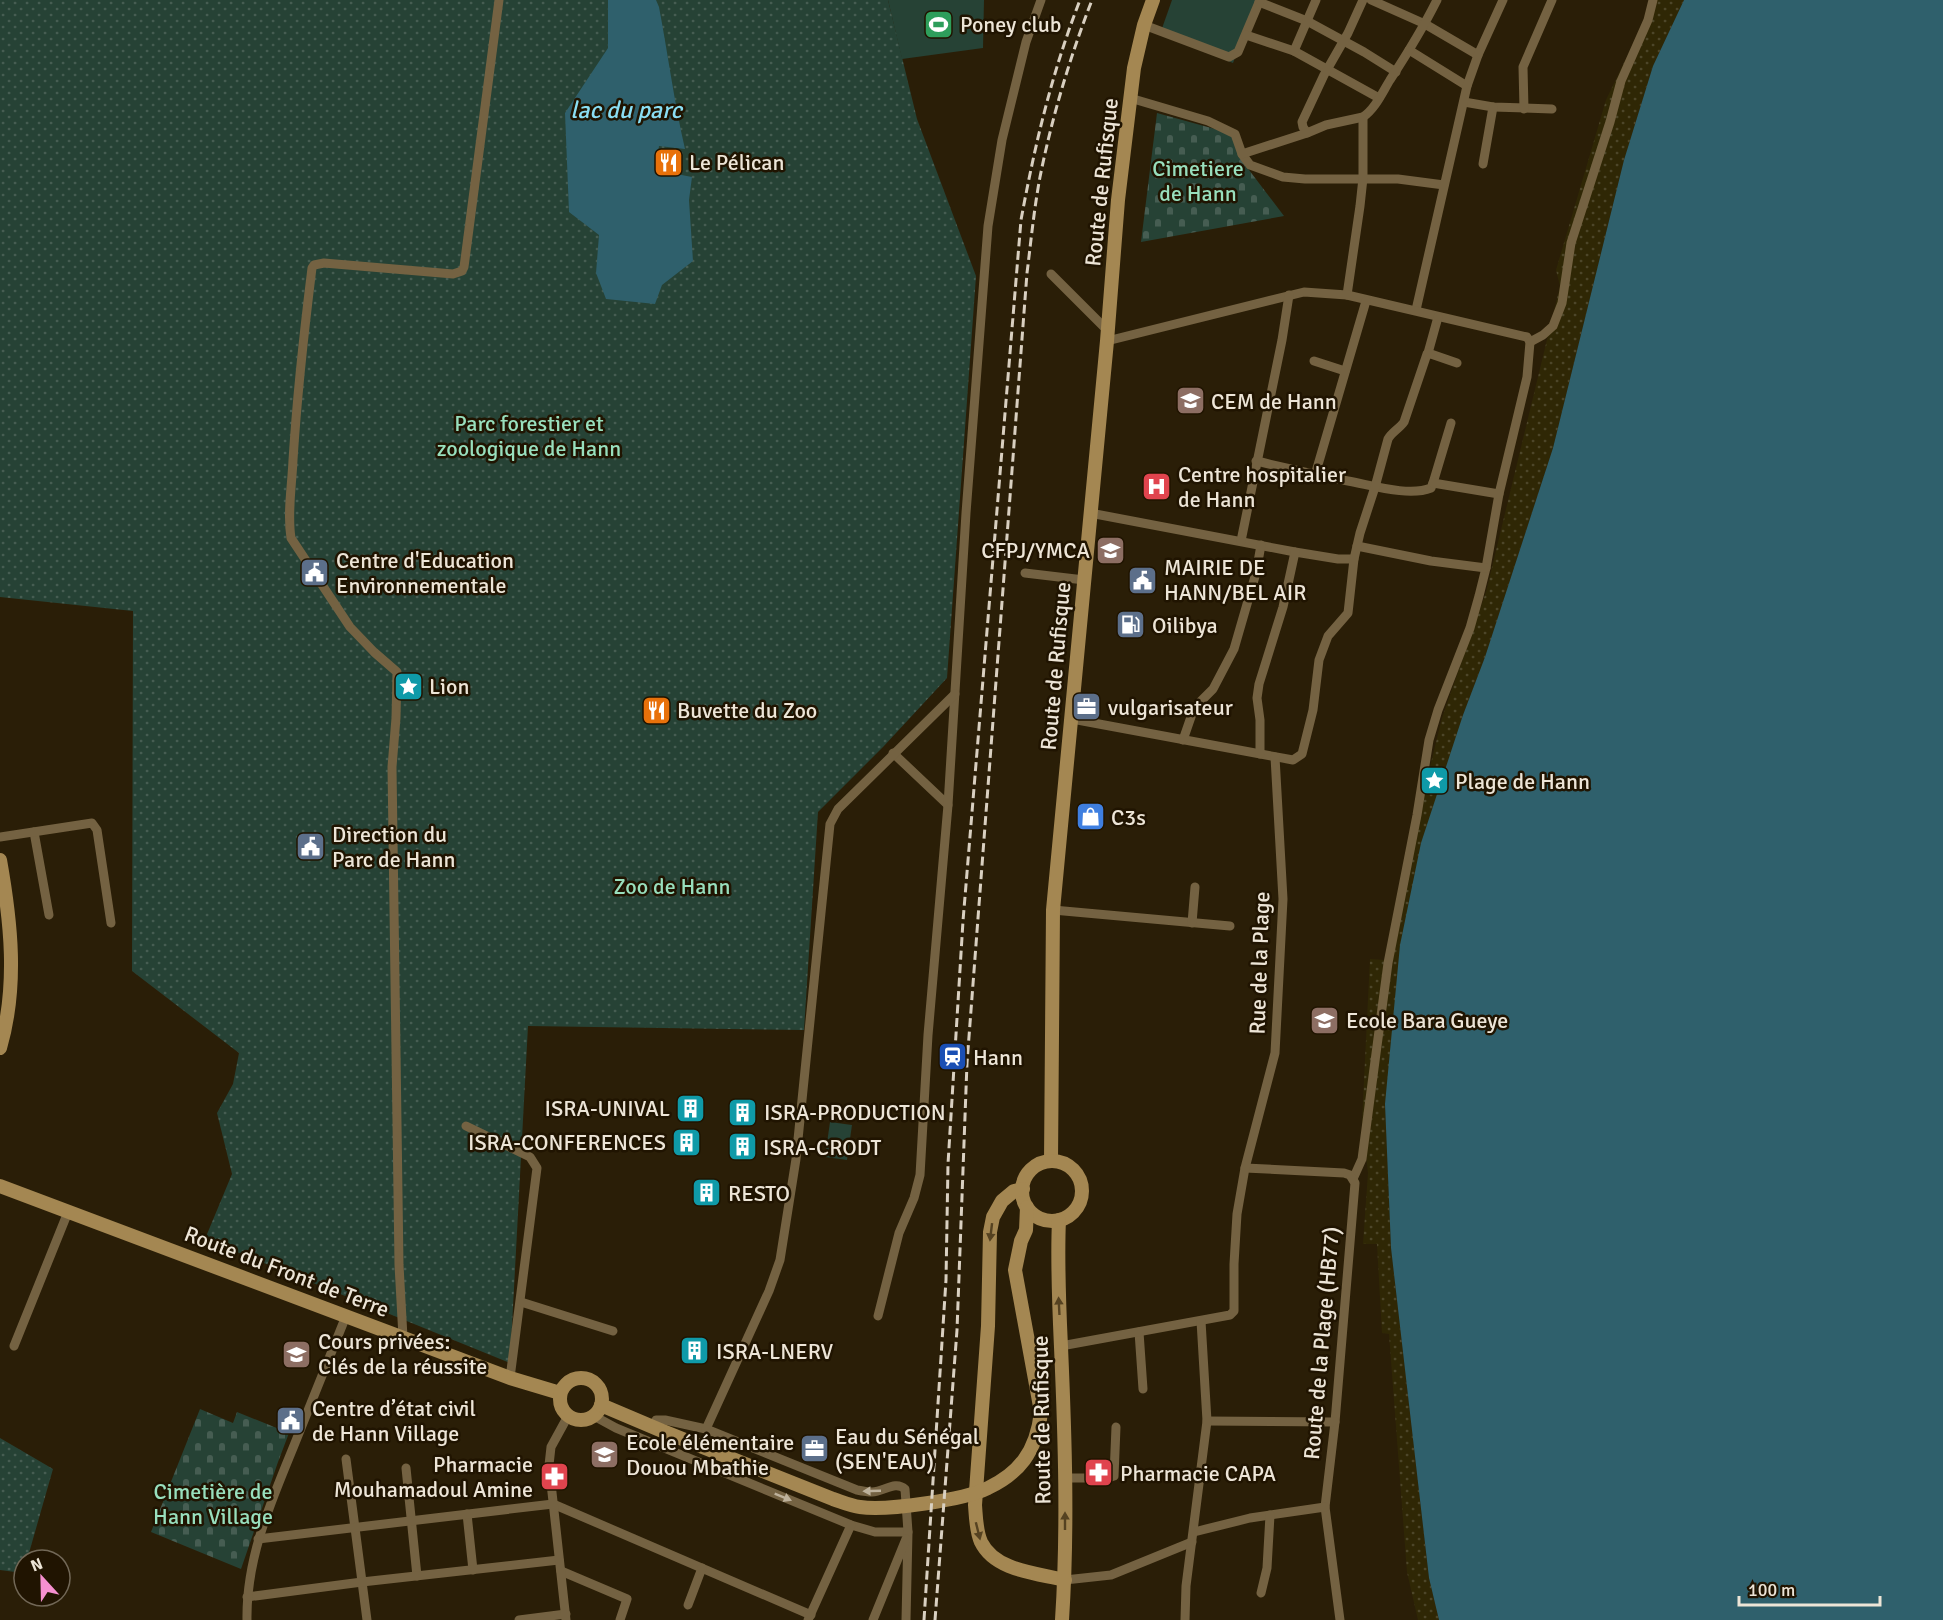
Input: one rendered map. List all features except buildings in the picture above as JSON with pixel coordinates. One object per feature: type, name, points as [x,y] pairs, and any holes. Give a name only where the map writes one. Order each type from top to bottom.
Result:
[{"type":"main road","name":"Route de Rufisque","points":[[1052,1161],[1053,910],[1108,336],[1118,200],[1134,68],[1144,25],[1153,0]]},
{"type":"main road","points":[[0,860],[11,932],[12,964],[8,1016],[0,1048]]},
{"type":"main road","points":[[598,1411],[602,1399],[600,1388],[592,1380],[576,1378],[570,1380],[562,1388],[560,1406],[568,1416],[581,1420],[598,1411],[623,1414],[858,1507],[898,1507],[963,1496],[986,1489],[1008,1476],[1023,1462],[1033,1446],[1041,1412],[1015,1270],[1021,1241],[1026,1230],[1027,1207],[1023,1189],[1029,1172],[1035,1166],[1052,1161],[1061,1162],[1070,1166],[1077,1173],[1083,1192],[1076,1210],[1068,1216],[1059,1220],[1044,1219],[1036,1216],[1027,1207]]},
{"type":"main road","name":"Route du Front de Terre","points":[[0,1186],[510,1378],[560,1393]]},
{"type":"main road","points":[[1023,1189],[1014,1191],[1002,1201],[993,1217],[990,1233],[988,1326],[975,1505],[976,1525],[981,1542],[990,1555],[1005,1565],[1065,1580]]},
{"type":"main road","points":[[1026,1230],[1044,1219]]},
{"type":"main road","name":"Route de Rufisque","points":[[1059,1220],[1057,1268],[1065,1478],[1065,1580],[1062,1620]]},
{"type":"street","points":[[403,1337],[399,1265],[392,767],[397,672],[350,627],[291,538],[294,452],[302,353],[314,265],[324,263],[453,274],[462,271],[464,267],[499,0]]},
{"type":"street","points":[[878,1316],[899,1233],[914,1198],[920,1176],[928,1035],[948,805],[966,513],[988,226],[1002,140],[1026,42],[1041,0]]},
{"type":"street","points":[[1294,51],[1316,0]]},
{"type":"street","points":[[1307,133],[1302,122],[1363,0]]},
{"type":"street","points":[[1371,0],[1425,24],[1478,55]]},
{"type":"street","points":[[1242,154],[1326,125],[1363,117],[1371,110],[1396,72],[1437,0]]},
{"type":"street","points":[[1416,310],[1467,86],[1478,55],[1503,0]]},
{"type":"street","points":[[1524,109],[1523,67],[1552,0]]},
{"type":"street","points":[[1051,274],[1108,336],[1304,292],[1347,295],[1366,301],[1416,310],[1527,337],[1530,342],[1543,335],[1552,326],[1562,303],[1571,243],[1621,81],[1648,20],[1653,0]]},
{"type":"street","points":[[1144,25],[1229,57],[1238,52],[1260,1],[1307,21],[1396,72]]},
{"type":"street","points":[[1246,35],[1294,51],[1379,98]]},
{"type":"street","points":[[1409,50],[1467,86]]},
{"type":"street","points":[[1130,98],[1208,121],[1235,134],[1242,154],[1250,165],[1283,177],[1398,179],[1444,185]]},
{"type":"street","points":[[1464,102],[1493,107],[1552,109]]},
{"type":"street","points":[[1483,164],[1493,107]]},
{"type":"street","points":[[1347,295],[1363,178],[1363,117]]},
{"type":"street","points":[[1241,541],[1289,295]]},
{"type":"street","points":[[1316,475],[1366,301]]},
{"type":"street","points":[[1072,719],[1293,760],[1302,754],[1313,710],[1319,660],[1328,636],[1348,613],[1354,559],[1388,440],[1404,422],[1438,317]]},
{"type":"street","name":"Route de la Plage (HB77)","points":[[1340,1620],[1325,1508],[1335,1422],[1355,1183],[1353,1179],[1362,1160],[1388,963],[1429,740],[1438,710],[1470,628],[1486,568],[1499,494],[1527,377],[1530,342]]},
{"type":"street","points":[[1428,353],[1457,363]]},
{"type":"street","points":[[1314,361],[1345,371]]},
{"type":"street","points":[[1256,461],[1376,487],[1403,491],[1426,490],[1431,488],[1433,483],[1451,423]]},
{"type":"street","points":[[1433,483],[1499,494]]},
{"type":"street","points":[[1090,513],[1295,552],[1338,559],[1354,559]]},
{"type":"street","points":[[1183,740],[1197,705],[1213,689],[1234,649],[1256,573],[1261,545]]},
{"type":"street","points":[[1358,546],[1431,561],[1486,568]]},
{"type":"street","points":[[1260,754],[1258,684],[1283,607],[1295,552]]},
{"type":"street","points":[[1025,573],[1084,580]]},
{"type":"street","points":[[706,1429],[769,1291],[780,1260],[796,1159],[830,824],[838,809],[955,694]]},
{"type":"street","points":[[893,753],[948,805]]},
{"type":"street","name":"Rue de la Plage","points":[[1201,1321],[1230,1315],[1234,1311],[1237,1214],[1245,1168],[1275,1053],[1283,899],[1275,757]]},
{"type":"street","points":[[0,837],[92,823],[95,826],[111,923]]},
{"type":"street","points":[[34,832],[49,915]]},
{"type":"street","points":[[1192,923],[1195,887]]},
{"type":"street","points":[[1053,910],[1230,926]]},
{"type":"street","points":[[466,1126],[530,1157],[537,1168],[510,1378]]},
{"type":"street","points":[[1245,1168],[1344,1173],[1353,1179]]},
{"type":"street","points":[[15,1346],[68,1212]]},
{"type":"street","points":[[521,1302],[614,1331]]},
{"type":"street","points":[[247,1620],[252,1558],[258,1539],[346,1316]]},
{"type":"street","points":[[1061,1346],[1201,1321],[1207,1421],[1186,1586],[1185,1620]]},
{"type":"street","points":[[1139,1332],[1143,1389]]},
{"type":"street","points":[[598,1411],[616,1428],[851,1525],[875,1532],[909,1532]]},
{"type":"street","points":[[616,1428],[623,1414]]},
{"type":"street","points":[[519,1620],[566,1617],[549,1466],[551,1447],[568,1416]]},
{"type":"street","points":[[652,1427],[656,1420],[665,1420],[706,1429],[857,1491],[872,1492],[897,1485],[902,1486],[905,1489],[909,1532],[906,1620]]},
{"type":"street","points":[[1207,1421],[1335,1422]]},
{"type":"street","points":[[1065,1478],[1114,1476],[1116,1427]]},
{"type":"street","points":[[346,1459],[367,1620]]},
{"type":"street","points":[[405,1468],[417,1576]]},
{"type":"street","points":[[258,1539],[553,1504],[810,1617],[851,1525]]},
{"type":"street","points":[[1065,1580],[1111,1575],[1193,1537],[1270,1515],[1325,1508]]},
{"type":"street","points":[[467,1514],[473,1570]]},
{"type":"street","points":[[1262,1593],[1267,1568],[1270,1515]]},
{"type":"street","points":[[873,1620],[909,1532]]},
{"type":"street","points":[[247,1598],[362,1582],[559,1560]]},
{"type":"street","points":[[688,1605],[702,1568]]},
{"type":"street","points":[[561,1571],[627,1599],[620,1620]]},
{"type":"green space","name":"Parc forestier et zoologique de Hann","points":[[0,0],[888,0],[917,119],[976,276],[947,678],[818,812],[804,1030],[528,1026],[510,1363],[205,1239],[232,1174],[217,1113],[233,1084],[239,1053],[132,971],[133,611],[0,597]]},
{"type":"green space","name":"Poney club","points":[[888,0],[984,0],[983,48],[902,59]]},
{"type":"green space","points":[[1172,0],[1257,0],[1233,63],[1160,34]]},
{"type":"green space","name":"Cimetiere de Hann","points":[[1157,113],[1233,134],[1246,166],[1284,216],[1141,242]]},
{"type":"green space","points":[[830,1122],[852,1125],[847,1160],[825,1157]]},
{"type":"green space","name":"Cimetière de Hann Village","points":[[200,1409],[233,1423],[237,1412],[289,1433],[241,1569],[151,1532]]},
{"type":"green space","points":[[0,1438],[53,1469],[30,1548],[12,1548],[12,1572],[0,1570]]},
{"type":"sand","name":"Plage de Hann","points":[[1654,0],[1684,0],[1653,66],[1624,160],[1553,448],[1485,657],[1463,715],[1385,1104],[1391,1248],[1429,1578],[1439,1620],[1418,1620],[1407,1572],[1389,1334],[1382,1333],[1377,1244],[1363,1244],[1368,1173],[1362,1121],[1370,959],[1385,960],[1442,718],[1486,592],[1560,286],[1556,270],[1606,100]]},
{"type":"water","name":"lac du parc","points":[[608,0],[656,0],[685,149],[659,146],[656,170],[692,177],[689,200],[693,261],[662,285],[655,304],[606,299],[596,273],[599,235],[569,212],[565,113],[608,48]]},
{"type":"water","points":[[1684,0],[1943,0],[1943,1620],[1439,1620],[1429,1578],[1391,1248],[1385,1104],[1400,945],[1421,843],[1553,448],[1624,160],[1653,66]]},
{"type":"railway","points":[[924,1620],[946,1280],[948,1164],[963,921],[1021,220],[1045,108],[1080,0]]},
{"type":"railway","points":[[935,1620],[957,1330],[967,1063],[1027,273],[1038,189],[1050,132],[1069,65],[1092,0]]},
{"type":"place","name":"Poney club","points":[[939,24]]},
{"type":"place","name":"Le Pélican","points":[[668,162]]},
{"type":"place","name":"CEM de Hann","points":[[1190,401]]},
{"type":"place","name":"Centre hospitalier de Hann","points":[[1157,487]]},
{"type":"place","name":"CFPJ/YMCA","points":[[1111,550]]},
{"type":"place","name":"Centre d'Education Environnementale","points":[[315,573]]},
{"type":"place","name":"MAIRIE DE HANN/BEL AIR","points":[[1143,580]]},
{"type":"place","name":"Oilibya","points":[[1131,625]]},
{"type":"place","name":"Lion","points":[[408,686]]},
{"type":"place","name":"vulgarisateur","points":[[1087,707]]},
{"type":"place","name":"Buvette du Zoo","points":[[656,710]]},
{"type":"place","name":"Plage de Hann","points":[[1434,781]]},
{"type":"place","name":"C3s","points":[[1090,817]]},
{"type":"place","name":"Direction du Parc de Hann","points":[[311,847]]},
{"type":"place","name":"Ecole Bara Gueye","points":[[1325,1020]]},
{"type":"place","name":"Hann","points":[[952,1057]]},
{"type":"place","name":"ISRA-UNIVAL","points":[[691,1108]]},
{"type":"place","name":"ISRA-PRODUCTION","points":[[743,1112]]},
{"type":"place","name":"ISRA-CONFERENCES","points":[[687,1142]]},
{"type":"place","name":"ISRA-CRODT","points":[[742,1147]]},
{"type":"place","name":"RESTO","points":[[707,1193]]},
{"type":"place","name":"ISRA-LNERV","points":[[695,1351]]},
{"type":"place","name":"Cours privées: Clés de la réussite","points":[[297,1354]]},
{"type":"place","name":"Centre d’état civil de Hann Village","points":[[291,1421]]},
{"type":"place","name":"Eau du Sénégal (SEN'EAU)","points":[[814,1449]]},
{"type":"place","name":"Ecole élémentaire Douou Mbathie","points":[[605,1455]]},
{"type":"place","name":"Pharmacie CAPA","points":[[1099,1473]]},
{"type":"place","name":"Pharmacie Mouhamadoul Amine","points":[[554,1477]]},
{"type":"park label","name":"Zoo de Hann","points":[[672,886]]}]
